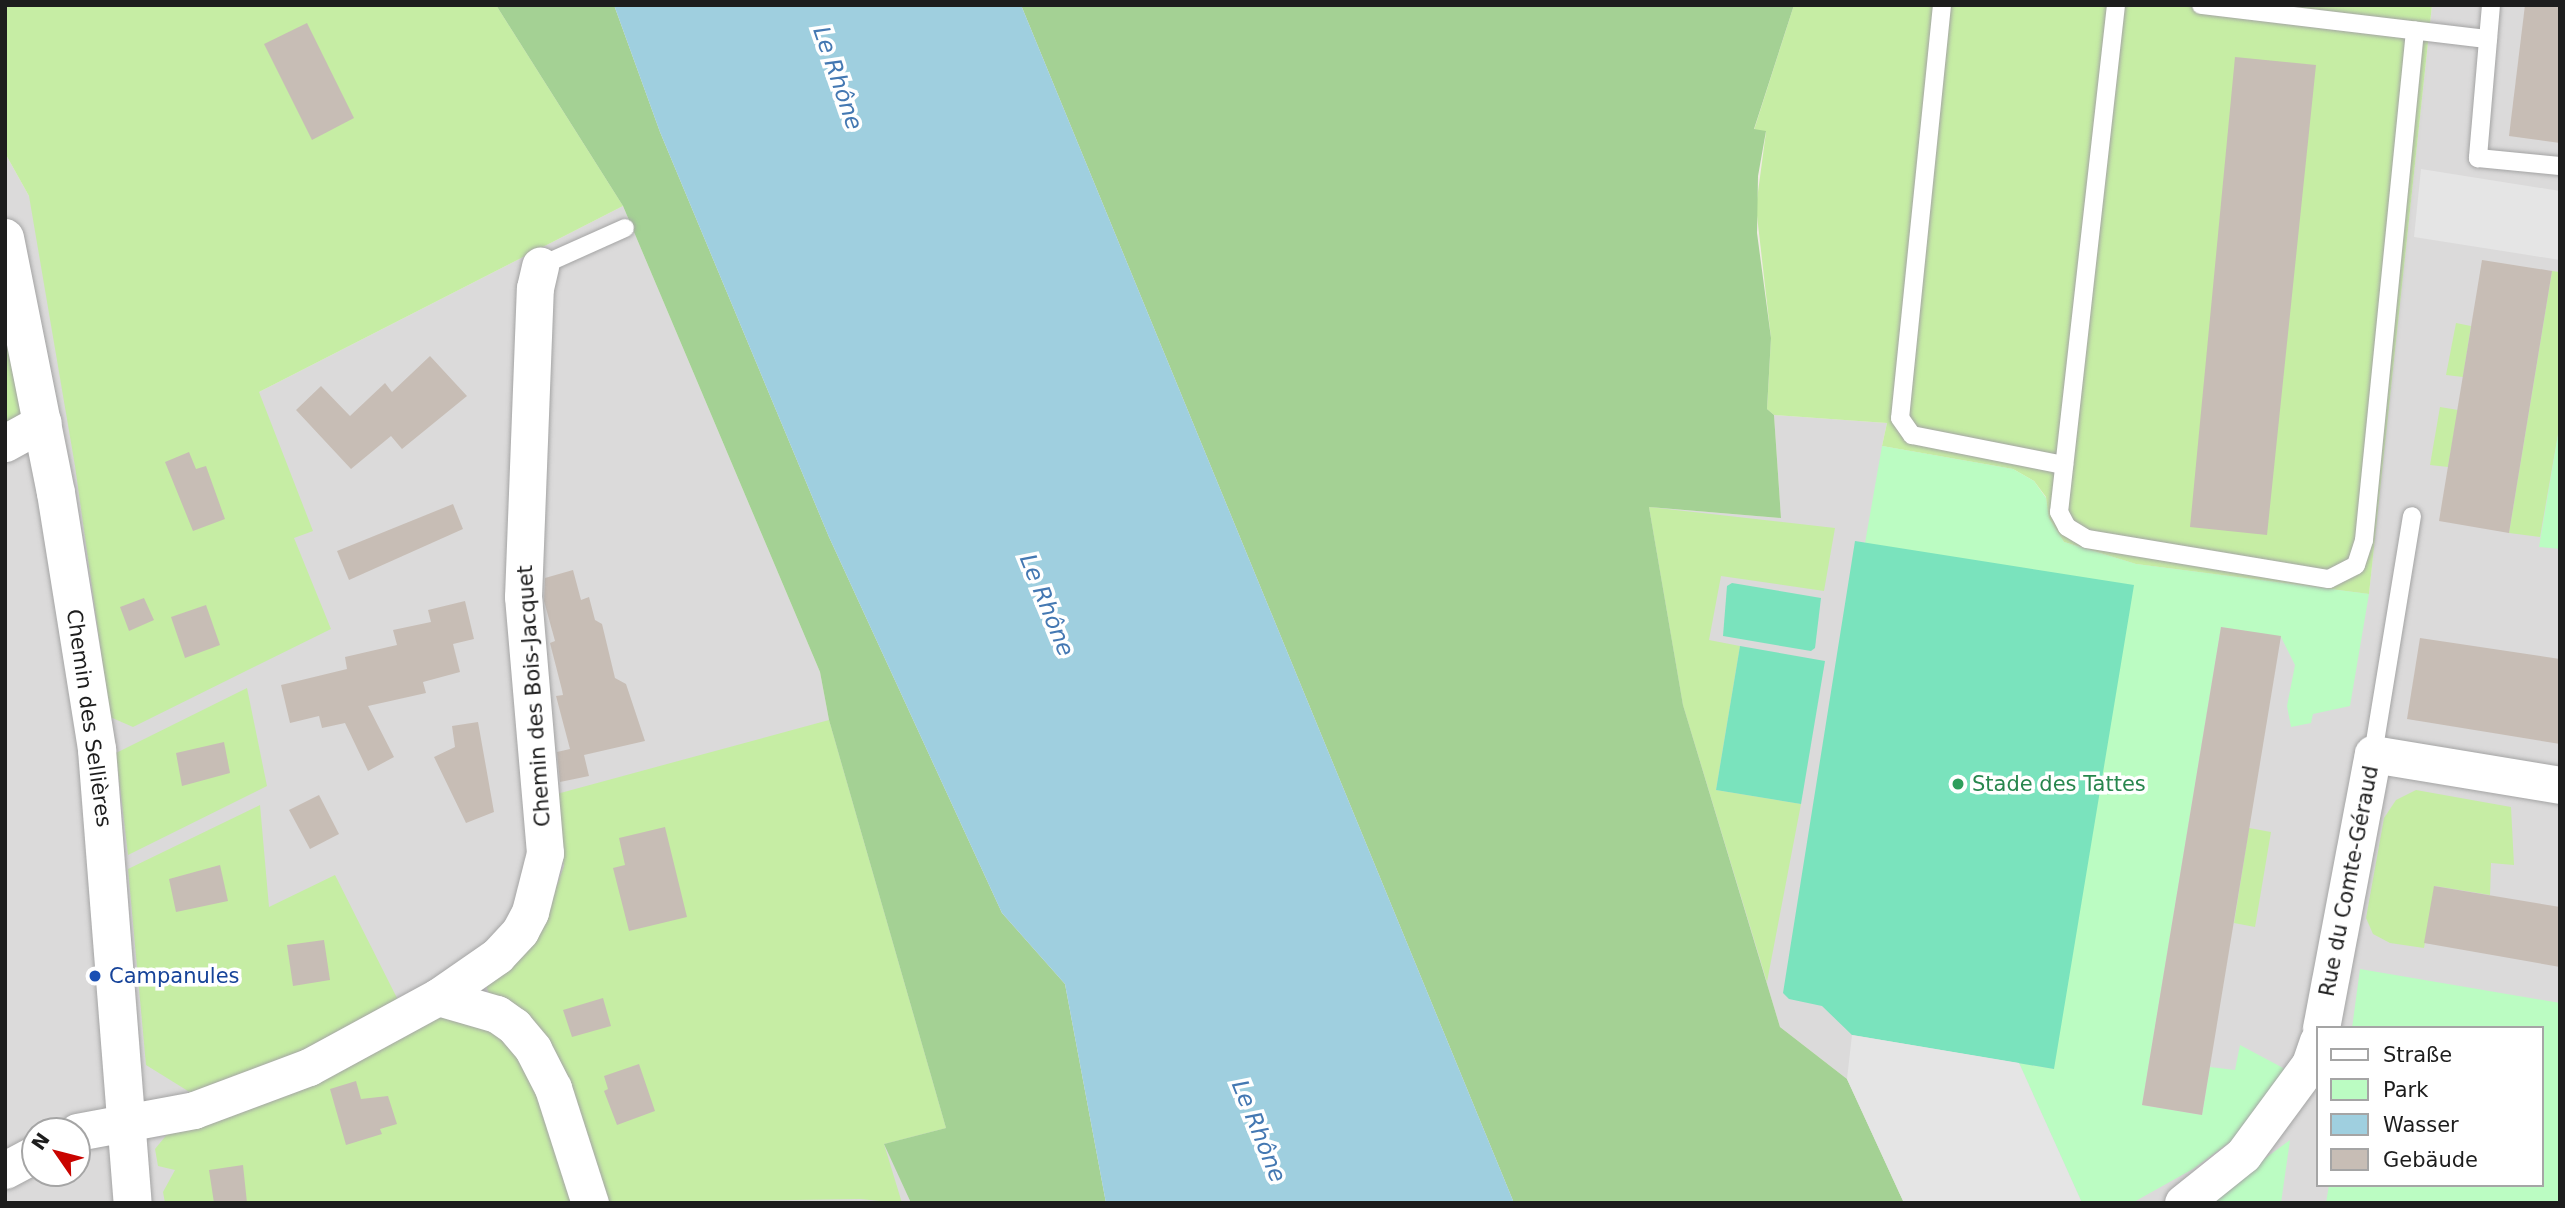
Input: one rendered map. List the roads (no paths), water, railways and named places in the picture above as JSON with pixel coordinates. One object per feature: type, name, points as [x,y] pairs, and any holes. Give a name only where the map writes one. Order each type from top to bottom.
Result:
[{"type":"street","name":"Chemin des Sellières","points":[[5,238],[43,422],[97,750],[133,1203]]},
{"type":"street","name":"Chemin des Bois-Jacquet","points":[[91,1129],[194,1110],[309,1067],[438,998],[497,956],[520,931],[530,912],[544,853],[523,597],[535,288],[540,266]]},
{"type":"street","points":[[5,443],[43,422]]},
{"type":"street","name":"Rue du Comte-Géraud","points":[[2321,1026],[2374,754],[2560,785]]},
{"type":"street","points":[[438,998],[498,1014],[514,1026],[533,1049],[553,1088],[590,1203]]},
{"type":"street","points":[[2183,1203],[2243,1155],[2310,1064],[2316,1047]]},
{"type":"street","points":[[5,1170],[21,1161]]},
{"type":"lane","points":[[1942,5],[1900,418],[1912,435],[2064,465]]},
{"type":"lane","points":[[2116,5],[2059,512],[2067,527],[2087,539],[2329,579],[2356,565],[2364,540],[2415,31]]},
{"type":"lane","points":[[2201,5],[2488,40]]},
{"type":"lane","points":[[2491,5],[2478,158],[2560,166]]},
{"type":"lane","points":[[540,266],[625,228]]},
{"type":"lane","points":[[2374,754],[2412,516]]},
{"type":"water","name":"Le Rhône","points":[[614,5],[1021,5],[1514,1203],[1106,1203],[1065,984],[1002,913],[829,537],[660,132]]},
{"type":"place","name":"Stade des Tattes","points":[[1958,784]]},
{"type":"place","name":"Campanules","points":[[95,976]]}]
